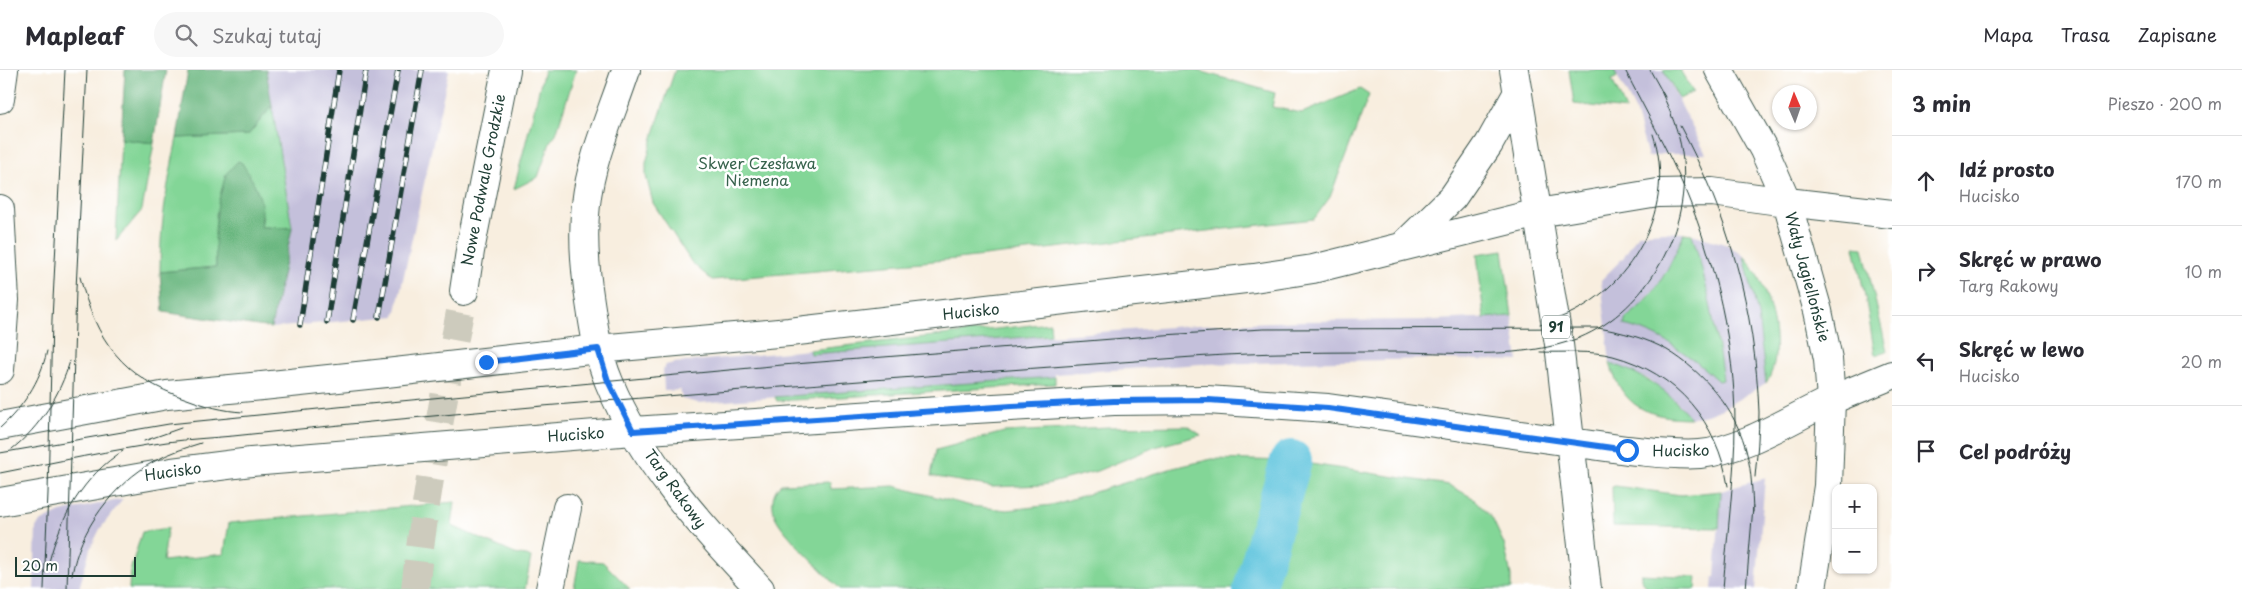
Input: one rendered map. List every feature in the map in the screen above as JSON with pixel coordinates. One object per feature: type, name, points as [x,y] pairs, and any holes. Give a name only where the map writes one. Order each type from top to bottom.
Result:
[{"type":"main road","points":[[0,99],[4,70]]},
{"type":"main road","name":"Nowe Podwale Grodzkie","points":[[464,291],[506,70]]},
{"type":"main road","name":"Targ Rakowy","points":[[626,70],[592,172],[586,204],[584,243],[587,284],[598,349],[611,387],[633,431],[698,522],[760,589]]},
{"type":"main road","name":"Wały Jagiellońskie","points":[[1719,70],[1764,150],[1787,202],[1818,311],[1828,359],[1831,400],[1828,486],[1812,589]]},
{"type":"main road","points":[[1403,246],[1453,198],[1489,144],[1516,81]]},
{"type":"main road","name":"91","points":[[1516,81],[1559,344],[1587,589]]},
{"type":"main road","name":"Hucisko","points":[[0,426],[167,395],[598,349],[799,331],[1189,287],[1313,269],[1538,213],[1658,193],[1712,192],[1892,214]]},
{"type":"main road","points":[[0,209],[5,300],[0,370]]},
{"type":"main road","name":"Hucisko","points":[[0,502],[172,472],[251,462],[633,431],[1114,401],[1208,400],[1328,408],[1570,442],[1670,454],[1700,454],[1742,442],[1831,400],[1892,375]]},
{"type":"main road","points":[[550,589],[567,508]]},
{"type":"shaded area","points":[[266,70],[449,70],[395,316],[271,328],[292,228]]},
{"type":"shaded area","points":[[1614,70],[1663,70],[1706,154],[1662,154],[1648,157],[1635,110]]},
{"type":"shaded area","points":[[1684,233],[1673,260],[1657,286],[1637,310],[1626,318],[1625,325],[1643,329],[1667,341],[1688,354],[1718,380],[1723,380],[1717,338],[1692,234],[1728,245],[1744,256],[1752,283],[1764,349],[1766,383],[1722,409],[1707,415],[1691,418],[1677,402],[1648,379],[1610,363],[1601,280],[1623,258],[1638,234]]},
{"type":"shaded area","points":[[1512,316],[1518,361],[1437,359],[1201,364],[1055,374],[1055,377],[698,403],[682,399],[680,390],[664,391],[663,370],[666,365],[809,350],[810,353],[1198,325],[1302,321],[1436,320]]},
{"type":"shaded area","points":[[1765,478],[1756,589],[1712,589],[1713,577],[1715,577],[1721,491]]},
{"type":"shaded area","points":[[123,499],[100,529],[90,549],[79,589],[34,589],[36,527],[42,521],[60,512]]},
{"type":"green space","points":[[125,70],[166,70],[154,143],[121,139]]},
{"type":"green space","points":[[188,70],[266,70],[272,106],[248,135],[177,138]]},
{"type":"green space","points":[[544,70],[576,70],[556,134],[551,140],[538,177],[514,189]]},
{"type":"green space","name":"Skwer Czesława Niemena","points":[[675,70],[1196,70],[1275,93],[1272,107],[1302,113],[1360,89],[1369,95],[1330,197],[1314,219],[957,259],[712,280],[692,263],[653,203],[646,176],[646,163],[655,130]]},
{"type":"green space","points":[[1569,70],[1614,70],[1617,77],[1612,80],[1626,110],[1574,104]]},
{"type":"green space","points":[[1663,70],[1680,70],[1693,92],[1679,99]]},
{"type":"green space","points":[[272,106],[292,228],[261,227],[263,216],[216,213],[216,267],[160,272],[161,237],[165,205],[177,138],[248,135]]},
{"type":"green space","points":[[121,139],[154,143],[142,210],[116,241]]},
{"type":"green space","points":[[238,161],[242,163],[258,193],[262,208],[261,227],[292,228],[271,328],[163,312],[160,272],[216,267],[215,230],[218,203],[226,174]]},
{"type":"green space","points":[[1684,233],[1692,234],[1707,288],[1723,380],[1718,381],[1686,354],[1663,340],[1624,325],[1626,318],[1654,291],[1674,257]]},
{"type":"green space","points":[[1854,247],[1863,248],[1887,351],[1875,355],[1865,296]]},
{"type":"green space","points":[[1503,250],[1512,316],[1484,318],[1477,254]]},
{"type":"green space","points":[[1744,256],[1753,267],[1761,282],[1772,318],[1775,354],[1772,370],[1766,383],[1758,315]]},
{"type":"green space","points":[[1050,323],[1051,335],[810,354],[809,350]]},
{"type":"green space","points":[[1610,363],[1645,378],[1665,392],[1691,418],[1662,416],[1639,407],[1622,390],[1615,378]]},
{"type":"green space","points":[[1055,377],[1055,384],[777,401],[775,397]]},
{"type":"green space","points":[[1188,426],[1201,435],[1155,447],[1097,471],[1043,485],[993,487],[931,476],[936,450],[1004,432],[1109,427]]},
{"type":"green space","points":[[1212,459],[1291,461],[1449,485],[1473,498],[1492,518],[1504,544],[1511,575],[1511,589],[840,589],[786,532],[775,516],[773,507],[774,494],[781,484],[830,482],[831,489],[894,486],[971,506],[1007,510],[1052,505],[1173,468]]},
{"type":"green space","points":[[1612,487],[1681,495],[1721,491],[1719,528],[1613,526]]},
{"type":"green space","points":[[455,502],[452,526],[515,554],[531,557],[525,589],[129,589],[130,571],[142,532],[168,528],[163,561],[224,554],[229,523]]},
{"type":"green space","points":[[579,560],[603,562],[630,589],[574,589]]},
{"type":"green space","points":[[1641,574],[1697,577],[1696,589],[1648,589],[1641,579]]},
{"type":"waterway","points":[[1254,589],[1291,461]]},
{"type":"tunnel","points":[[415,589],[430,477],[464,291]]},
{"type":"tram line","points":[[44,589],[52,319],[65,70]]},
{"type":"tram line","points":[[67,589],[76,289],[87,70]]},
{"type":"tram line","points":[[1625,70],[1686,192],[1706,247],[1727,335],[1734,394],[1735,444],[1723,589]]},
{"type":"tram line","points":[[1650,70],[1665,97]]},
{"type":"tram line","points":[[0,473],[104,452],[175,441],[543,406],[1219,355],[1323,352],[1468,354],[1514,352],[1558,345],[1579,338],[1604,325],[1626,307],[1645,286],[1661,262],[1673,236],[1680,209],[1684,181],[1682,153],[1671,114],[1661,91]]},
{"type":"tram line","points":[[1680,126],[1712,194],[1736,264],[1745,300],[1752,336],[1759,412],[1755,477]]},
{"type":"tram line","points":[[1540,324],[1569,314],[1592,301],[1613,283],[1630,263],[1644,239],[1654,214],[1659,188],[1659,161],[1653,134]]},
{"type":"tram line","points":[[80,277],[94,320],[104,338],[129,368],[146,380],[187,399],[215,408],[243,412]]},
{"type":"tram line","points":[[0,453],[169,424],[782,365],[1163,335],[1263,329],[1598,328],[1634,336],[1667,350],[1694,370],[1718,394],[1736,423],[1747,454],[1750,468],[1753,512]]},
{"type":"tram line","points":[[0,428],[23,403],[40,373],[47,351]]},
{"type":"tram line","points":[[1540,352],[1604,354],[1636,364],[1657,374],[1691,403],[1704,421],[1715,441],[1723,463],[1728,486]]},
{"type":"tram line","points":[[12,449],[31,431],[48,410],[61,386],[70,361]]},
{"type":"tram line","points":[[144,441],[181,428]]},
{"type":"tram line","points":[[72,575],[82,541],[101,509],[113,495],[140,470],[155,461],[171,453],[201,443]]},
{"type":"tram line","points":[[49,562],[67,514],[85,485],[109,461],[123,451]]},
{"type":"tram line","points":[[1746,589],[1753,507]]},
{"type":"railway","points":[[300,325],[339,70]]},
{"type":"railway","points":[[327,322],[366,70]]},
{"type":"railway","points":[[353,320],[398,70]]},
{"type":"railway","points":[[379,317],[422,70]]},
{"type":"route","points":[[486,362],[598,349],[608,381],[633,431],[1012,406],[1114,401],[1208,400],[1268,402],[1328,408],[1627,450]]}]
